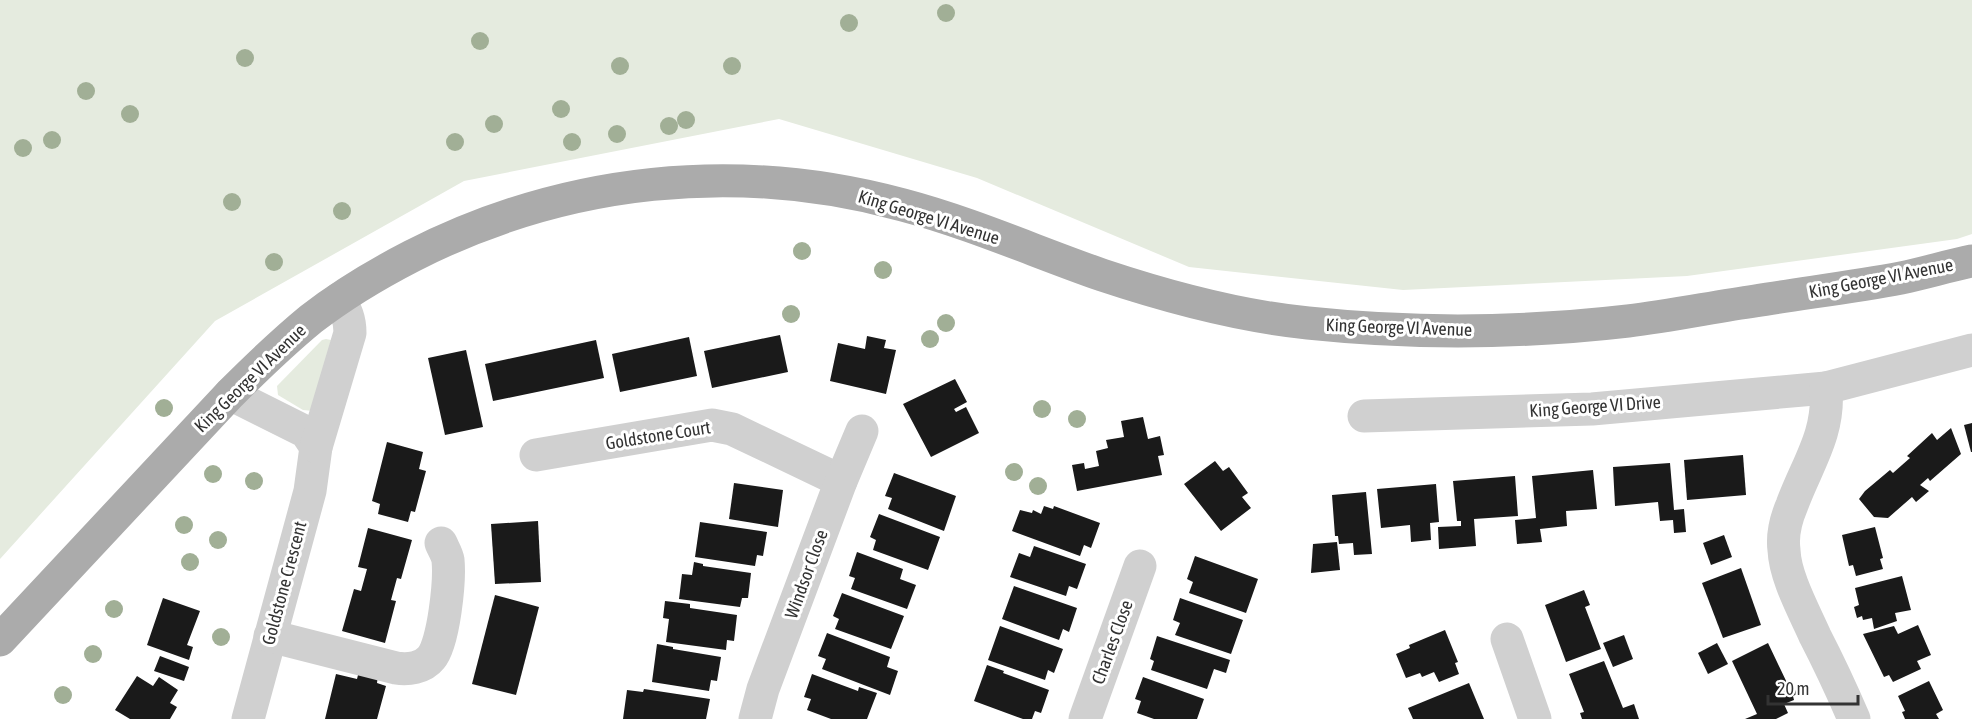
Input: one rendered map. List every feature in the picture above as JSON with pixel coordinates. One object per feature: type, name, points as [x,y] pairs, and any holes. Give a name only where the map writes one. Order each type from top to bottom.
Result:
[{"type":"main road","name":"King George VI Avenue","points":[[0,640],[230,394],[310,320],[339,299],[420,252],[506,215],[552,202],[643,185],[712,180],[763,181],[818,188],[903,205],[940,216],[1102,275],[1155,291],[1249,314],[1306,323],[1330,324],[1477,330],[1628,321],[1901,278],[1972,261]]},
{"type":"street","name":"Goldstone Crescent","points":[[248,719],[309,491],[316,447],[350,333],[347,311],[339,299]]},
{"type":"street","name":"King George VI Drive","points":[[1364,416],[1592,409],[1826,388],[1972,350]]},
{"type":"street","points":[[1826,388],[1828,405],[1826,422],[1791,506],[1784,534],[1784,551],[1801,605],[1854,719]]},
{"type":"street","points":[[230,394],[306,432],[316,447]]},
{"type":"street","name":"Goldstone Court","points":[[536,455],[712,425],[732,429],[841,481]]},
{"type":"street","name":"Windsor Close","points":[[755,719],[763,689],[862,431]]},
{"type":"street","points":[[270,636],[396,668],[408,669],[426,662],[434,653],[440,635],[447,596],[448,559],[441,543]]},
{"type":"street","name":"Charles Close","points":[[1085,719],[1140,566]]},
{"type":"street","points":[[1507,639],[1535,719]]},
{"type":"shaded area","points":[[0,0],[1972,0],[1972,234],[1957,239],[1687,276],[1403,290],[1189,267],[977,178],[779,119],[464,181],[215,321],[0,559]]},
{"type":"shaded area","points":[[322,340],[331,340],[313,411],[303,410],[278,395],[277,386]]},
{"type":"building","points":[[780,335],[788,372],[712,388],[704,351]]},
{"type":"building","points":[[867,336],[886,340],[884,348],[896,350],[886,394],[830,381],[838,343],[865,349]]},
{"type":"building","points":[[689,337],[697,376],[620,392],[612,354]]},
{"type":"building","points":[[596,340],[604,378],[493,401],[485,364]]},
{"type":"building","points":[[466,350],[483,427],[445,435],[428,358]]},
{"type":"building","points":[[955,379],[967,402],[954,409],[956,412],[966,407],[979,433],[931,457],[903,404]]},
{"type":"building","points":[[1143,417],[1148,439],[1160,436],[1164,455],[1158,456],[1162,475],[1077,491],[1072,465],[1084,463],[1085,469],[1099,466],[1096,451],[1108,448],[1106,440],[1124,437],[1121,421]]},
{"type":"building","points":[[1972,423],[1972,452],[1971,452],[1964,425]]},
{"type":"building","points":[[1951,428],[1961,454],[1930,481],[1928,478],[1920,485],[1929,491],[1916,502],[1912,497],[1888,518],[1874,517],[1859,499],[1865,491],[1890,470],[1893,473],[1910,458],[1907,456],[1932,433],[1937,440]]},
{"type":"building","points":[[387,442],[423,452],[419,469],[426,471],[415,512],[411,511],[408,522],[378,514],[380,504],[372,501]]},
{"type":"building","points":[[1743,455],[1746,495],[1687,500],[1684,460]]},
{"type":"building","points":[[1215,461],[1223,471],[1229,467],[1248,493],[1242,497],[1251,508],[1221,531],[1184,484]]},
{"type":"building","points":[[1670,463],[1674,510],[1684,509],[1686,532],[1674,533],[1673,520],[1660,521],[1658,502],[1615,506],[1613,467]]},
{"type":"building","points":[[1593,470],[1597,509],[1566,511],[1567,526],[1540,529],[1542,542],[1517,544],[1515,520],[1536,518],[1532,476]]},
{"type":"building","points":[[894,473],[956,496],[944,531],[888,509],[892,498],[885,496]]},
{"type":"building","points":[[1515,476],[1518,516],[1474,519],[1476,546],[1439,549],[1438,527],[1461,526],[1461,521],[1457,521],[1453,481]]},
{"type":"building","points":[[734,483],[783,490],[778,527],[729,519]]},
{"type":"building","points":[[1436,484],[1439,522],[1430,523],[1431,540],[1411,542],[1410,525],[1381,528],[1377,489]]},
{"type":"building","points":[[1366,492],[1372,554],[1354,555],[1353,543],[1339,544],[1338,536],[1335,536],[1332,495]]},
{"type":"building","points":[[1044,506],[1053,509],[1054,506],[1100,523],[1091,548],[1084,545],[1080,556],[1012,531],[1020,510],[1032,513],[1033,510],[1041,514]]},
{"type":"building","points":[[879,514],[940,537],[928,570],[873,550],[876,540],[870,537]]},
{"type":"building","points":[[538,521],[541,582],[495,584],[491,524]]},
{"type":"building","points":[[700,522],[767,532],[763,556],[757,555],[755,566],[695,557]]},
{"type":"building","points":[[1875,527],[1883,558],[1880,559],[1883,569],[1856,576],[1853,565],[1849,566],[1842,535]]},
{"type":"building","points":[[368,528],[412,540],[401,579],[397,578],[391,600],[396,601],[385,643],[342,631],[354,589],[361,591],[367,569],[358,567]]},
{"type":"building","points":[[1724,535],[1732,557],[1711,565],[1703,543]]},
{"type":"building","points":[[1337,542],[1340,570],[1311,573],[1313,544]]},
{"type":"building","points":[[1034,546],[1086,564],[1077,589],[1069,586],[1066,596],[1010,577],[1019,553],[1030,557]]},
{"type":"building","points":[[857,552],[903,569],[900,579],[916,585],[907,609],[851,589],[855,578],[849,576]]},
{"type":"building","points":[[1195,556],[1258,579],[1246,613],[1189,593],[1193,582],[1187,579]]},
{"type":"building","points":[[694,562],[703,564],[703,566],[751,573],[748,598],[742,598],[740,607],[679,599],[682,574],[692,575]]},
{"type":"building","points":[[1741,568],[1761,625],[1723,638],[1702,583]]},
{"type":"building","points":[[1902,576],[1911,610],[1895,613],[1897,621],[1874,629],[1872,618],[1863,620],[1862,616],[1857,618],[1854,607],[1859,605],[1855,588]]},
{"type":"building","points":[[1014,586],[1077,608],[1069,632],[1063,629],[1059,640],[1002,619]]},
{"type":"building","points":[[1584,590],[1590,605],[1585,607],[1601,649],[1566,662],[1545,605]]},
{"type":"building","points":[[842,593],[904,616],[891,649],[835,629],[839,619],[833,616]]},
{"type":"building","points":[[495,595],[539,607],[516,695],[472,684]]},
{"type":"building","points":[[163,598],[200,611],[187,645],[193,647],[189,660],[147,645]]},
{"type":"building","points":[[1180,598],[1243,620],[1231,654],[1175,635],[1180,623],[1173,620]]},
{"type":"building","points":[[665,601],[690,604],[690,608],[737,615],[734,641],[727,640],[726,650],[666,642],[669,619],[663,618]]},
{"type":"building","points":[[1918,625],[1931,655],[1917,661],[1921,669],[1893,682],[1889,675],[1884,677],[1863,634],[1894,626],[1898,634]]},
{"type":"building","points":[[1000,626],[1063,649],[1054,673],[1048,670],[1045,680],[988,660]]},
{"type":"building","points":[[1445,630],[1458,662],[1455,663],[1459,674],[1439,682],[1434,672],[1422,677],[1420,673],[1406,678],[1396,654],[1410,648],[1409,645]]},
{"type":"building","points":[[827,633],[890,657],[887,667],[898,671],[890,695],[822,669],[826,659],[818,656]]},
{"type":"building","points":[[1624,635],[1633,659],[1613,667],[1603,643]]},
{"type":"building","points":[[1157,636],[1230,660],[1226,673],[1214,669],[1207,689],[1151,670],[1154,661],[1150,659]]},
{"type":"building","points":[[1717,643],[1728,664],[1708,674],[1698,653]]},
{"type":"building","points":[[1768,643],[1789,687],[1793,685],[1797,694],[1793,696],[1794,700],[1784,704],[1788,713],[1776,719],[1745,719],[1757,714],[1732,661]]},
{"type":"building","points":[[657,644],[721,657],[717,681],[711,680],[709,691],[652,682]]},
{"type":"building","points":[[160,656],[189,667],[184,681],[154,671]]},
{"type":"building","points":[[1604,661],[1623,708],[1634,704],[1639,719],[1582,719],[1580,713],[1584,712],[1569,674]]},
{"type":"building","points":[[987,665],[1049,690],[1041,713],[1035,711],[1032,719],[1023,719],[974,701]]},
{"type":"building","points":[[359,671],[378,675],[377,683],[386,686],[377,719],[325,719],[336,674],[357,679]]},
{"type":"building","points":[[812,674],[858,691],[859,687],[877,693],[867,719],[831,719],[807,710],[811,699],[804,697]]},
{"type":"building","points":[[137,676],[153,686],[159,677],[178,690],[170,703],[177,707],[170,719],[130,719],[115,710]]},
{"type":"building","points":[[1143,677],[1204,699],[1197,719],[1154,719],[1137,713],[1141,701],[1135,699]]},
{"type":"building","points":[[1929,681],[1943,710],[1936,714],[1939,719],[1905,719],[1902,712],[1905,711],[1898,696]]},
{"type":"building","points":[[1469,683],[1484,719],[1413,719],[1408,708]]},
{"type":"building","points":[[644,689],[710,699],[706,719],[623,719],[627,690],[643,692]]}]
